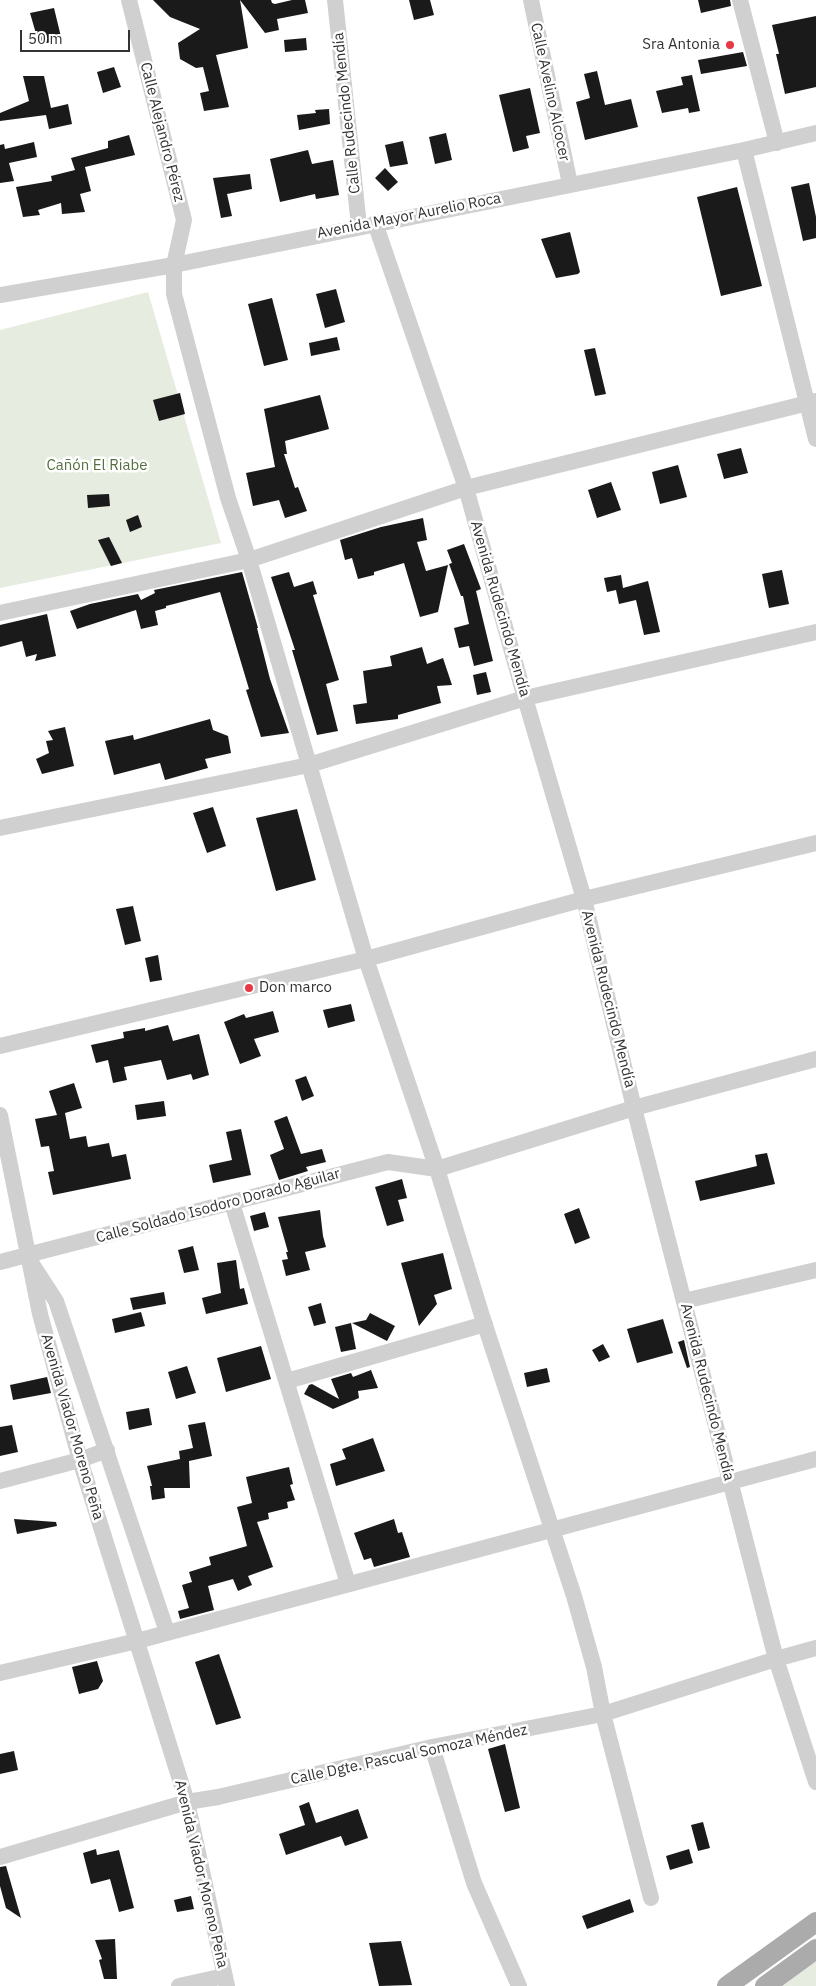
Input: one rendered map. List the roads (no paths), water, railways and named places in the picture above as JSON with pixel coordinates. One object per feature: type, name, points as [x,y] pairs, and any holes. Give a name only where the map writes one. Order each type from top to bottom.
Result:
[{"type":"main road","points":[[727,1986],[816,1922]]},
{"type":"main road","points":[[765,1986],[816,1950]]},
{"type":"street","name":"Calle Alejandro Pérez","points":[[129,0],[184,220],[174,265],[174,294],[228,498],[249,560],[366,959],[437,1169],[485,1324],[574,1596],[594,1667],[603,1714],[651,1898]]},
{"type":"street","name":"Calle Rudecindo Mendía","points":[[335,0],[367,225]]},
{"type":"street","name":"Calle Avelino Alcocer","points":[[530,0],[570,184]]},
{"type":"street","points":[[740,0],[778,143]]},
{"type":"street","name":"Avenida Mayor Aurelio Roca","points":[[0,295],[174,265],[778,143],[816,132]]},
{"type":"street","points":[[744,150],[811,403],[816,439]]},
{"type":"street","name":"Avenida Rudecindo Mendía","points":[[367,225],[466,488],[584,899],[634,1108],[776,1659],[816,1782]]},
{"type":"street","points":[[0,613],[249,560],[466,488],[811,403]]},
{"type":"street","points":[[0,828],[309,765],[525,698],[816,632]]},
{"type":"street","points":[[0,1046],[366,959],[584,899],[816,843]]},
{"type":"street","points":[[437,1169],[634,1108],[816,1059]]},
{"type":"street","points":[[0,1115],[27,1256]]},
{"type":"street","name":"Calle Soldado Isodoro Dorado Aguilar","points":[[0,1262],[388,1162],[437,1169]]},
{"type":"street","points":[[232,1203],[348,1584]]},
{"type":"street","name":"Avenida Viador Moreno Peña","points":[[27,1256],[56,1301],[167,1632]]},
{"type":"street","name":"Avenida Viador Moreno Peña","points":[[27,1256],[40,1314],[80,1460],[187,1802],[225,1981]]},
{"type":"street","points":[[684,1301],[816,1270]]},
{"type":"street","points":[[287,1381],[485,1324]]},
{"type":"street","points":[[0,1481],[80,1460],[107,1450]]},
{"type":"street","points":[[0,1673],[136,1641],[816,1459]]},
{"type":"street","name":"Calle Dgte. Pascual Somoza Méndez","points":[[0,1857],[187,1802],[218,1798],[432,1747],[603,1714],[816,1648]]},
{"type":"street","points":[[432,1747],[474,1883],[519,1986]]},
{"type":"street","points":[[179,1986],[225,1981]]},
{"type":"place","name":"Sra Antonia","points":[[730,45]]},
{"type":"place","name":"Don marco","points":[[249,988]]},
{"type":"park label","name":"Cañón El Riabe","points":[[97,466]]}]
